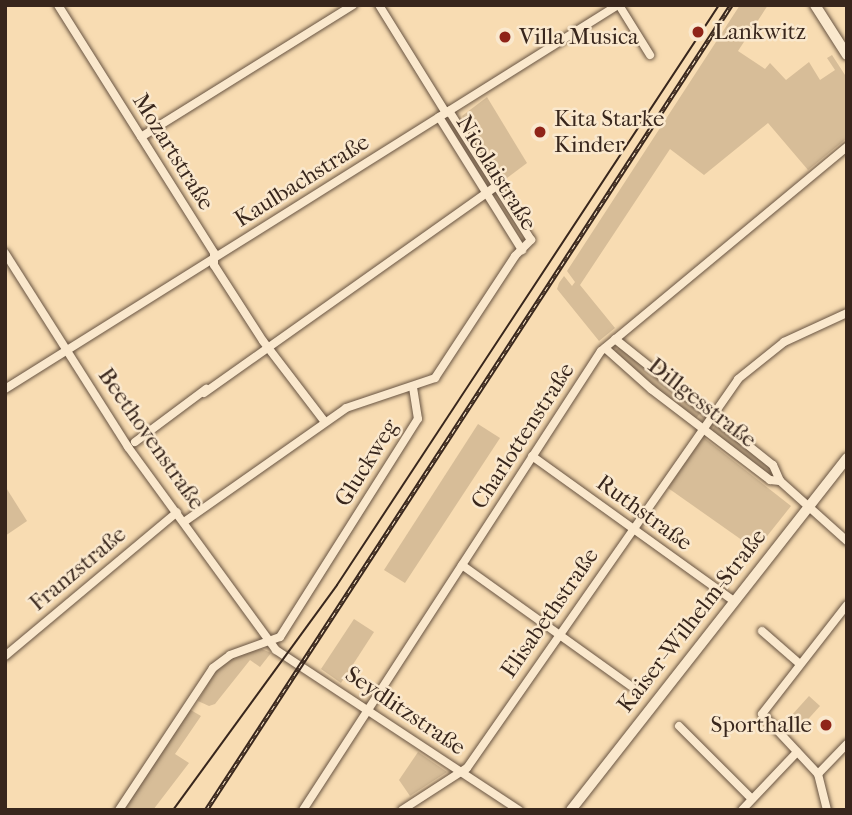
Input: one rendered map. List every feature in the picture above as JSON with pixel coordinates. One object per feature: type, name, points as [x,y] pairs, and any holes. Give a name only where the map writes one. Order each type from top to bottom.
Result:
[{"type":"main road","points":[[815,5],[847,55]]},
{"type":"main road","name":"Kaiser-Wilhelm-Straße","points":[[571,810],[847,458]]},
{"type":"street","name":"Mozartstraße","points":[[58,5],[268,347],[324,422]]},
{"type":"street","points":[[141,137],[353,5]]},
{"type":"street","name":"Nicolaistraße","points":[[379,5],[445,114],[486,193],[522,250],[531,240],[445,114]]},
{"type":"street","points":[[619,5],[650,55]]},
{"type":"street","name":"Kaulbachstraße","points":[[5,388],[619,5]]},
{"type":"street","name":"Charlottenstraße","points":[[303,810],[605,348],[847,147]]},
{"type":"street","points":[[132,444],[496,186]]},
{"type":"street","points":[[184,522],[324,422],[363,400],[413,389],[435,378],[522,250]]},
{"type":"street","name":"Beethovenstraße","points":[[5,253],[177,512],[271,643]]},
{"type":"street","name":"Elisabethstraße","points":[[402,810],[461,772],[709,416],[763,356],[793,336],[847,313]]},
{"type":"street","name":"Dillgesstraße","points":[[615,339],[773,465],[780,481],[847,541]]},
{"type":"street","name":"Dillgesstraße","points":[[605,348],[701,428],[769,480],[780,481]]},
{"type":"street","name":"Gluckweg","points":[[271,643],[303,600],[420,411],[413,389]]},
{"type":"street","name":"Ruthstraße","points":[[532,456],[734,601]]},
{"type":"street","name":"Franzstraße","points":[[5,656],[177,512]]},
{"type":"street","points":[[462,565],[631,685]]},
{"type":"street","points":[[827,810],[818,774],[762,714],[847,605]]},
{"type":"street","points":[[762,631],[800,664]]},
{"type":"street","points":[[119,810],[213,668],[237,652],[271,643]]},
{"type":"street","name":"Seydlitzstraße","points":[[271,643],[519,810]]},
{"type":"street","points":[[679,726],[752,799]]},
{"type":"street","points":[[818,774],[847,744]]},
{"type":"street","points":[[742,810],[797,752]]},
{"type":"shaded area","points":[[740,5],[768,5],[738,51],[765,69],[770,63],[786,80],[809,62],[820,80],[835,70],[827,58],[832,55],[847,78],[847,138],[808,170],[768,123],[704,175],[670,149],[580,285],[615,328],[599,341],[557,289],[559,283],[564,276],[572,286],[575,282],[567,271]]},
{"type":"shaded area","points":[[487,97],[527,163],[503,181],[462,116]]},
{"type":"shaded area","points":[[451,120],[490,182],[485,186],[445,123]]},
{"type":"shaded area","points":[[620,347],[700,413],[695,420],[614,352]]},
{"type":"shaded area","points":[[478,424],[500,438],[405,583],[384,570]]},
{"type":"shaded area","points":[[716,425],[774,471],[770,475],[712,431]]},
{"type":"shaded area","points":[[703,437],[791,506],[756,550],[668,488]]},
{"type":"shaded area","points":[[5,486],[27,521],[5,536]]},
{"type":"shaded area","points":[[354,619],[374,632],[341,683],[321,669]]},
{"type":"shaded area","points":[[262,649],[271,653],[260,667],[250,660],[215,704],[209,706],[198,701],[218,666],[240,654]]},
{"type":"shaded area","points":[[809,696],[820,706],[802,726],[791,716]]},
{"type":"shaded area","points":[[189,709],[201,716],[175,754],[189,763],[153,810],[123,810]]},
{"type":"shaded area","points":[[418,752],[447,772],[410,796],[399,780]]},
{"type":"tram line","points":[[173,810],[337,585],[719,5]]},
{"type":"railway","points":[[206,810],[731,5]]},
{"type":"place","name":"Lankwitz","points":[[698,32]]},
{"type":"place","name":"Villa Musica","points":[[505,37]]},
{"type":"place","name":"Kita Starke Kinder","points":[[540,132]]},
{"type":"place","name":"Sporthalle","points":[[826,725]]}]
